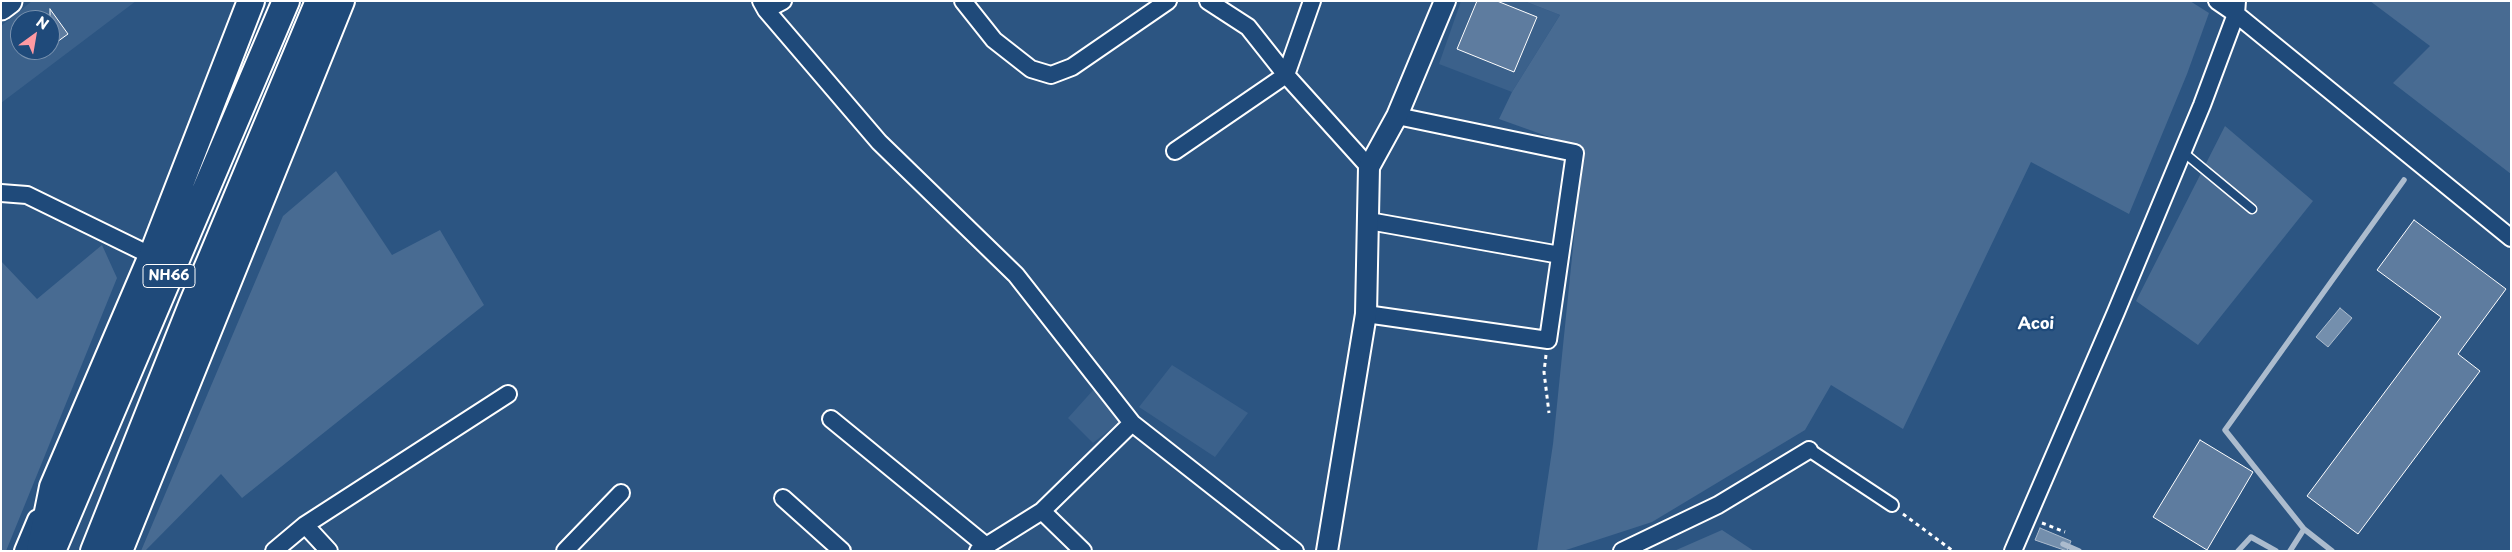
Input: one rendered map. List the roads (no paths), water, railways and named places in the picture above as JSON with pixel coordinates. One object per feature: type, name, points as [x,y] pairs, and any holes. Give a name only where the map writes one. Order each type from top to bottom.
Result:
[{"type":"highway","points":[[40,551],[52,487],[152,256],[250,1]]},
{"type":"highway","name":"NH66","points":[[52,551],[286,1]]},
{"type":"highway","name":"NH66","points":[[94,551],[196,296],[319,1]]},
{"type":"highway","points":[[118,551],[342,1]]},
{"type":"main road","points":[[1,7],[9,1]]},
{"type":"street","points":[[783,1],[763,6],[879,142],[1016,275],[1132,423],[1295,551]]},
{"type":"street","points":[[963,1],[994,40],[1031,69],[1051,75],[1072,67],[1168,1]]},
{"type":"street","points":[[1208,1],[1248,28],[1286,75],[1369,167]]},
{"type":"street","points":[[1175,151],[1286,75],[1312,1]]},
{"type":"street","points":[[1327,551],[1366,314],[1369,167],[1397,116],[1445,1]]},
{"type":"street","points":[[2216,1],[2237,8],[2511,238]]},
{"type":"street","points":[[2013,551],[2183,152],[2237,8]]},
{"type":"street","points":[[1366,314],[1548,340],[1575,153],[1397,116]]},
{"type":"street","points":[[1,193],[27,195],[152,256]]},
{"type":"street","points":[[1369,221],[1560,255]]},
{"type":"street","points":[[274,551],[305,525],[508,394]]},
{"type":"street","points":[[831,419],[982,548],[1042,511],[1132,423]]},
{"type":"street","points":[[1622,551],[1718,505],[1809,450],[1892,505]]},
{"type":"street","points":[[25,551],[52,487]]},
{"type":"street","points":[[565,551],[621,493]]},
{"type":"street","points":[[783,498],[842,551]]},
{"type":"street","points":[[1042,511],[1083,551]]},
{"type":"street","points":[[305,525],[329,551]]},
{"type":"lane","points":[[2183,152],[2252,208]]},
{"type":"waterway","points":[[2304,529],[2225,430],[2404,180]]},
{"type":"waterway","points":[[2290,551],[2304,529],[2332,551]]},
{"type":"waterway","points":[[2238,551],[2251,537],[2276,551]]},
{"type":"waterway","points":[[2063,544],[2079,551]]},
{"type":"district","name":"Acoi","points":[[2036,325]]}]
